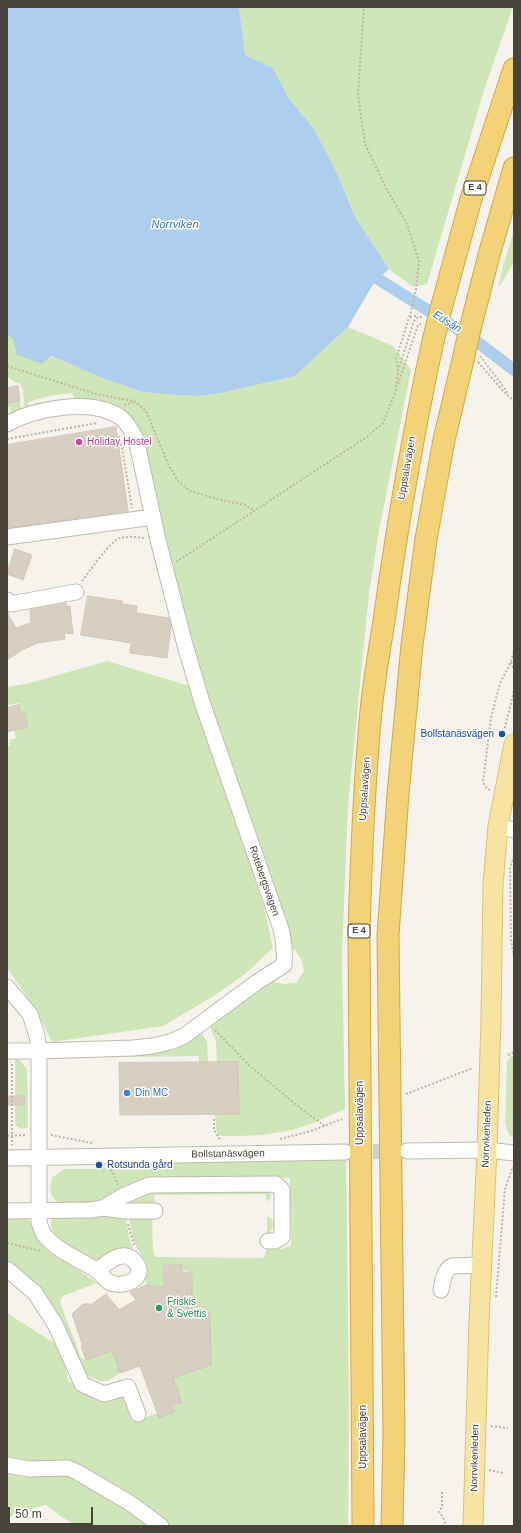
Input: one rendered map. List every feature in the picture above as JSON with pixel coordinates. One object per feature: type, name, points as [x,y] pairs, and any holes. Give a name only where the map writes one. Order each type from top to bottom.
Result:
[{"type":"highway","name":"Uppsalavägen","points":[[362,1526],[359,942],[362,841],[371,710],[400,508],[418,410],[433,341],[433,313],[514,70]]},
{"type":"highway","points":[[392,1526],[394,1434],[388,935],[398,794],[412,645],[426,539],[444,440],[472,357],[470,329],[514,168]]},
{"type":"main road","name":"Norrvikenleden","points":[[473,1526],[481,1265],[487,1150],[491,1019],[492,884],[506,828],[504,792],[514,744]]},
{"type":"street","name":"Rotebergsvägen","points":[[7,424],[42,411],[71,406],[92,408],[120,417],[130,428],[136,439],[158,540],[185,645],[202,702],[280,929],[284,948],[284,965],[257,982],[184,1036],[170,1042],[134,1048],[10,1051]]},
{"type":"street","points":[[7,537],[153,517]]},
{"type":"street","points":[[7,600],[11,604],[73,593]]},
{"type":"street","points":[[7,987],[30,1014],[37,1036],[39,1051],[40,1135],[39,1223],[45,1236],[67,1255],[98,1271]]},
{"type":"street","points":[[407,1151],[487,1150],[514,1153]]},
{"type":"street","name":"Bollstanäsvägen","points":[[10,1158],[345,1152]]},
{"type":"street","points":[[103,1208],[123,1196],[148,1185],[276,1184],[282,1190],[275,1209],[282,1237],[275,1241],[268,1241]]},
{"type":"street","points":[[7,1211],[90,1210],[103,1208],[126,1211],[155,1211]]},
{"type":"street","points":[[441,1290],[444,1276],[448,1268],[452,1266],[481,1265]]},
{"type":"street","points":[[7,1269],[35,1293],[55,1324],[82,1384],[104,1394],[128,1387],[138,1414]]},
{"type":"street","points":[[7,1465],[28,1470],[68,1468],[130,1503],[161,1526]]},
{"type":"path","points":[[364,7],[358,95],[365,144],[387,190],[407,224],[419,261],[416,289],[410,317],[396,359],[398,372]]},
{"type":"path","points":[[396,390],[398,372],[414,321],[418,318],[433,313]]},
{"type":"path","points":[[410,317],[416,316],[418,318]]},
{"type":"path","points":[[166,569],[367,437],[383,423],[418,325],[423,323]]},
{"type":"path","points":[[472,357],[506,390],[507,394]]},
{"type":"path","points":[[472,357],[514,401]]},
{"type":"path","points":[[7,439],[99,422]]},
{"type":"path","points":[[118,434],[122,448],[134,519]]},
{"type":"path","points":[[73,593],[118,538],[135,536],[158,540]]},
{"type":"path","points":[[504,792],[487,789],[483,782],[491,718],[500,683],[511,662],[514,650]]},
{"type":"path","points":[[511,662],[514,670]]},
{"type":"path","points":[[514,856],[510,868],[511,939],[514,957]]},
{"type":"path","points":[[198,1026],[208,1027],[214,1030],[250,1066],[300,1108],[325,1126]]},
{"type":"path","points":[[10,1051],[13,1136],[10,1158]]},
{"type":"path","points":[[508,1055],[514,1052]]},
{"type":"path","points":[[406,1094],[473,1068]]},
{"type":"path","points":[[214,1119],[214,1130],[221,1142],[214,1142]]},
{"type":"path","points":[[278,1139],[304,1133],[342,1119]]},
{"type":"path","points":[[7,1136],[53,1134],[97,1143]]},
{"type":"path","points":[[7,1243],[44,1252]]},
{"type":"path","points":[[486,1425],[508,1428]]},
{"type":"path","points":[[488,1470],[503,1473]]},
{"type":"path","points":[[442,1492],[442,1507],[439,1512],[443,1517],[446,1526]]},
{"type":"green space","points":[[239,7],[513,7],[485,87],[427,284],[413,287],[389,269],[354,215],[337,173],[314,129],[288,97],[273,68],[245,55]]},
{"type":"green space","points":[[514,230],[514,262],[498,289],[502,269]]},
{"type":"green space","points":[[348,327],[393,346],[411,370],[379,530],[369,594],[348,806],[342,955],[345,1109],[311,1124],[284,1132],[223,1136],[218,1135],[215,1114],[239,1114],[238,1063],[217,1063],[216,1041],[210,1027],[245,998],[271,982],[284,984],[296,983],[304,971],[302,960],[294,949],[288,948],[196,661],[183,616],[139,432],[76,402],[72,393],[53,395],[28,402],[30,410],[25,411],[23,390],[20,384],[7,376],[7,334],[14,341],[100,377],[142,392],[199,396],[221,393],[295,376]]},
{"type":"green space","points":[[20,401],[21,411],[12,414],[9,407],[7,408],[7,403]]},
{"type":"green space","points":[[107,661],[193,687],[265,911],[273,948],[245,974],[217,994],[163,1026],[52,1042],[35,1008],[7,968],[7,747],[10,746],[9,740],[16,738],[14,730],[28,727],[25,714],[21,715],[20,703],[7,705],[7,687],[26,684]]},
{"type":"green space","points":[[514,896],[514,946],[513,897]]},
{"type":"green space","points":[[199,1034],[203,1035],[207,1042],[208,1063],[199,1063],[199,1056],[120,1057],[120,1054],[155,1053],[177,1048]]},
{"type":"green space","points":[[514,1055],[513,1138],[509,1134],[505,1124],[507,1062],[510,1057]]},
{"type":"green space","points":[[15,1057],[17,1057],[27,1069],[28,1127],[22,1129],[16,1126],[15,1121]]},
{"type":"green space","points":[[346,1160],[349,1407],[348,1526],[167,1526],[72,1473],[155,1526],[77,1526],[46,1505],[15,1513],[7,1520],[7,1313],[54,1343],[65,1362],[68,1381],[104,1400],[122,1397],[132,1422],[173,1408],[174,1405],[182,1403],[173,1378],[211,1364],[210,1314],[192,1314],[192,1273],[182,1270],[182,1265],[164,1266],[164,1287],[146,1285],[146,1264],[133,1240],[129,1217],[152,1216],[153,1250],[155,1257],[264,1258],[267,1248],[282,1249],[291,1245],[290,1178],[247,1176],[200,1177],[108,1198],[93,1203],[62,1204],[55,1200],[52,1196],[50,1189],[52,1178],[64,1169],[100,1169],[137,1161]]},
{"type":"green space","points":[[269,1189],[271,1198],[266,1202],[266,1194],[154,1195],[155,1205],[128,1204],[126,1202],[140,1192]]},
{"type":"green space","points":[[125,1216],[134,1252],[116,1250],[110,1252],[99,1260],[80,1254],[66,1245],[53,1233],[51,1221],[55,1217]]},
{"type":"green space","points":[[25,1217],[32,1224],[35,1233],[52,1252],[97,1283],[63,1296],[60,1300],[81,1358],[86,1360],[112,1351],[120,1373],[108,1381],[100,1381],[85,1375],[23,1273],[7,1261],[7,1218]]},
{"type":"green space","points":[[267,1217],[271,1218],[274,1225],[267,1237]]},
{"type":"water","name":"Norrviken","points":[[7,7],[239,7],[245,55],[273,68],[288,97],[314,129],[337,173],[354,215],[389,269],[372,286],[348,327],[295,376],[221,393],[199,396],[178,395],[142,392],[100,377],[51,356],[42,364],[17,355],[14,341],[7,334]]},
{"type":"building","points":[[18,386],[20,401],[7,403],[7,388]]},
{"type":"building","points":[[116,427],[128,511],[9,528],[7,513],[7,445]]},
{"type":"building","points":[[15,549],[32,555],[23,580],[7,574]]},
{"type":"building","points":[[88,596],[122,601],[122,604],[137,606],[136,613],[169,618],[171,626],[167,658],[130,653],[131,643],[81,635]]},
{"type":"building","points":[[66,603],[67,607],[70,606],[73,634],[64,633],[65,639],[38,643],[22,650],[7,660],[7,612],[16,628],[31,623],[30,610]]},
{"type":"building","points":[[19,705],[21,715],[25,713],[28,727],[7,732],[7,708]]},
{"type":"building","points":[[238,1062],[239,1114],[120,1115],[119,1063]]},
{"type":"building","points":[[7,1096],[25,1096],[25,1105],[7,1105]]},
{"type":"building","points":[[182,1265],[182,1272],[192,1273],[192,1314],[210,1313],[211,1365],[173,1378],[182,1403],[172,1405],[175,1412],[159,1418],[140,1366],[120,1373],[112,1351],[86,1360],[81,1346],[83,1346],[72,1314],[83,1304],[92,1304],[106,1294],[119,1310],[136,1300],[130,1292],[146,1285],[164,1287],[164,1266]]},
{"type":"waterway","name":"Edsån","points":[[378,279],[472,338],[514,370]]},
{"type":"tunnel","points":[[350,1152],[400,1151]]},
{"type":"place","name":"Holiday Hostel","points":[[79,442]]},
{"type":"place","name":"Bollstanäsvägen","points":[[502,734]]},
{"type":"place","name":"Din MC","points":[[127,1093]]},
{"type":"place","name":"Rotsunda gård","points":[[99,1165]]},
{"type":"place","name":"Friskis & Svettis","points":[[159,1308]]}]
